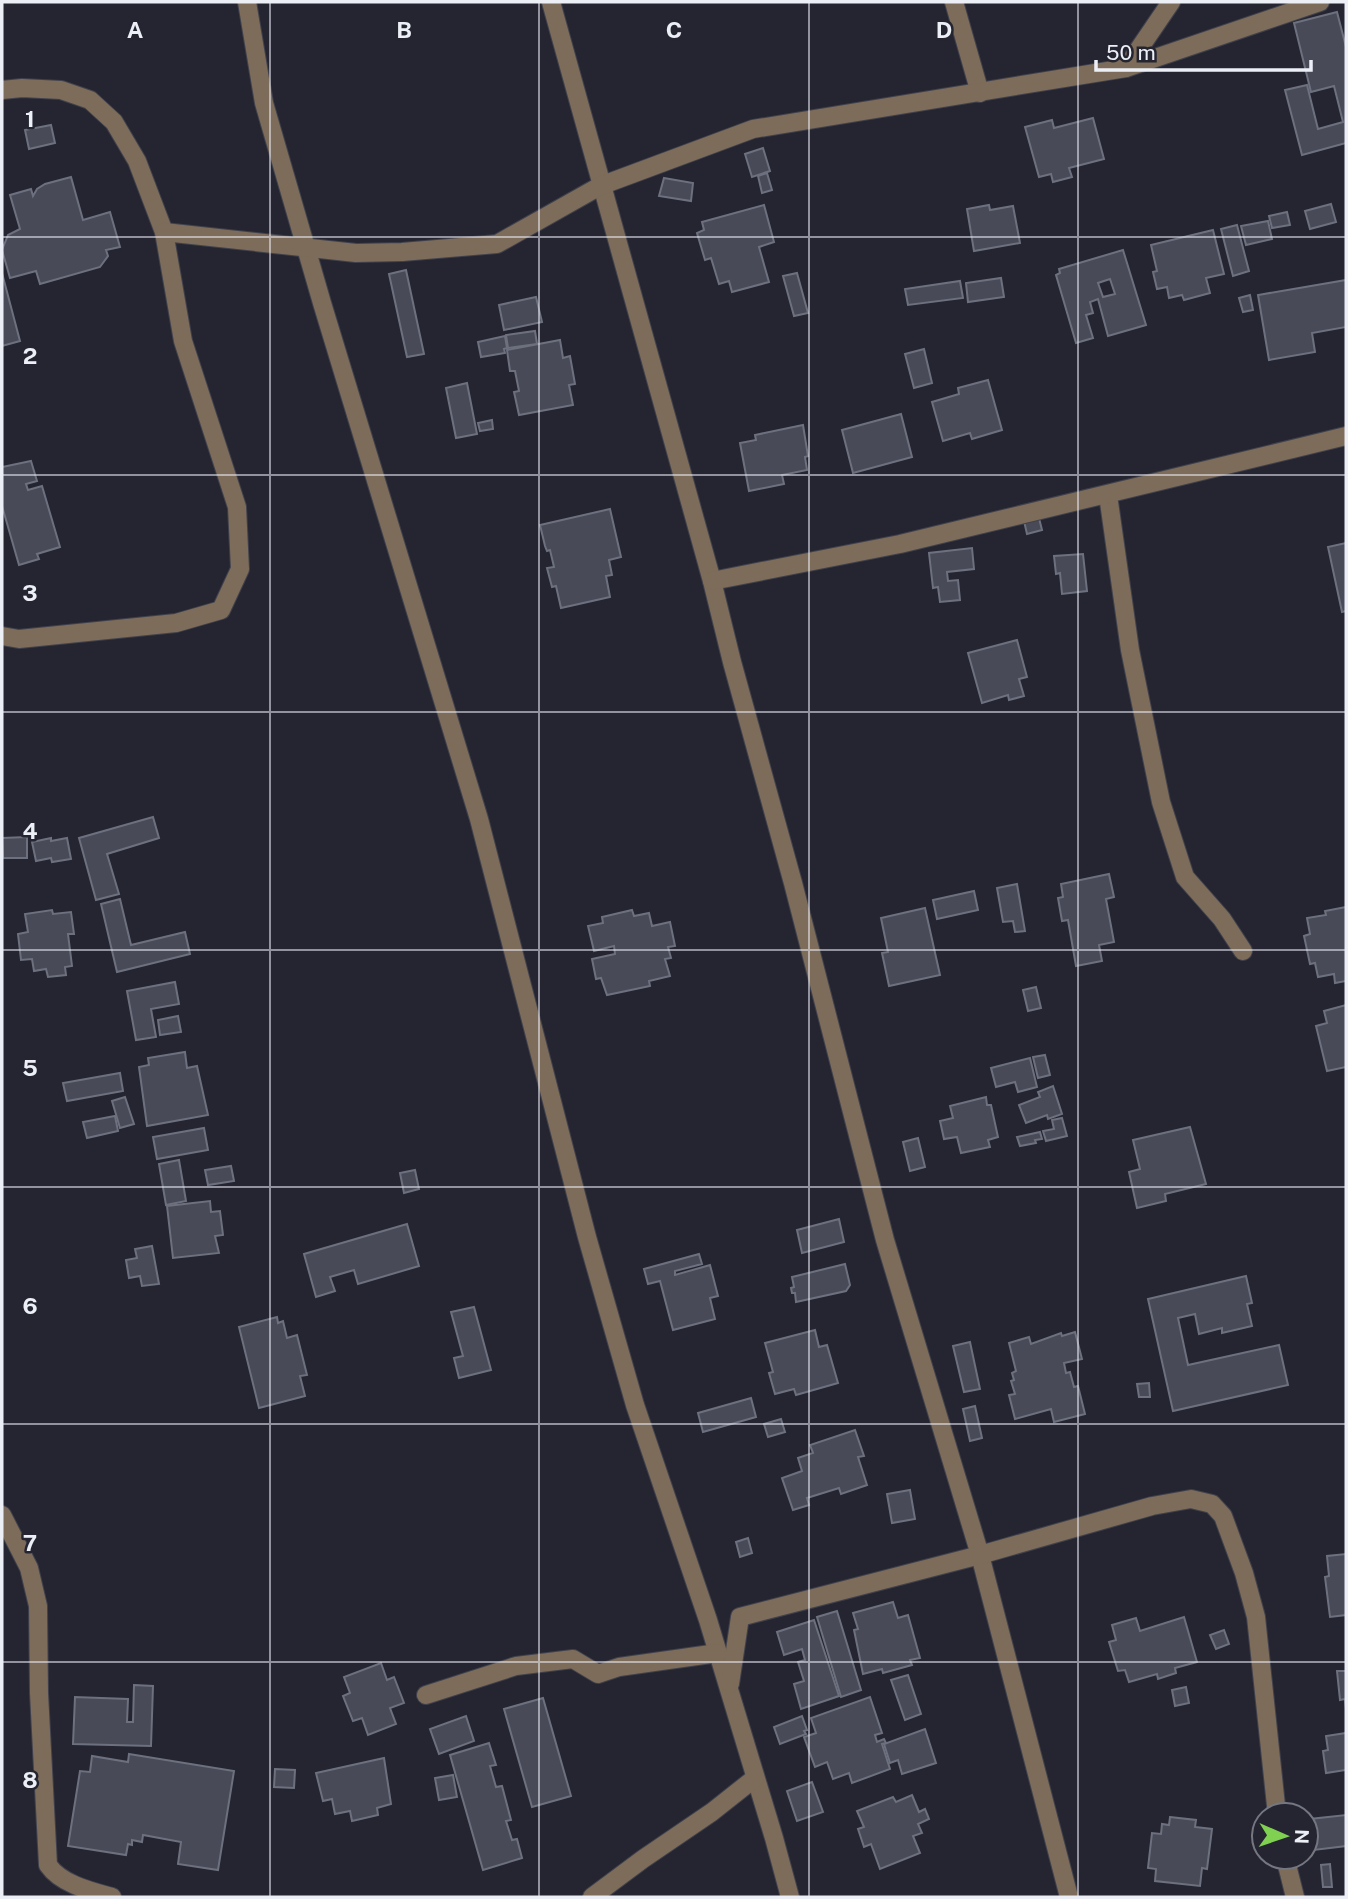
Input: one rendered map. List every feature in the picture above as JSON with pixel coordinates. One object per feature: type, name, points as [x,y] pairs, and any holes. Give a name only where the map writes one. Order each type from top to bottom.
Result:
[{"type":"street","points":[[247,2],[264,103],[480,820],[587,1237],[635,1405],[718,1653],[790,1897]]},
{"type":"street","points":[[551,2],[712,581],[793,883],[884,1240],[980,1555],[1069,1897]]},
{"type":"street","points":[[954,2],[980,93]]},
{"type":"street","points":[[1126,68],[1171,2]]},
{"type":"street","points":[[164,232],[356,253],[497,244],[600,186],[753,129],[1126,68],[1320,2]]},
{"type":"street","points":[[2,90],[61,90],[90,100],[114,122],[136,161],[164,232],[183,341],[237,507],[240,569],[221,610],[176,623],[19,639],[2,636]]},
{"type":"street","points":[[712,581],[900,544],[1346,436]]},
{"type":"street","points":[[1108,495],[1130,650],[1161,802],[1185,877],[1222,919],[1243,951]]},
{"type":"street","points":[[729,1689],[740,1617],[980,1555],[1152,1506],[1191,1499],[1205,1501],[1216,1507],[1223,1516],[1244,1573],[1256,1617],[1276,1801]]},
{"type":"street","points":[[2,1515],[29,1568],[38,1606],[47,1865],[75,1885],[112,1897]]},
{"type":"street","points":[[425,1695],[516,1666],[573,1658],[598,1674],[619,1667],[718,1653]]},
{"type":"street","points":[[592,1897],[712,1812],[755,1778]]},
{"type":"street","points":[[1288,1871],[1295,1897]]},
{"type":"building","points":[[1337,12],[1346,47],[1346,143],[1302,155],[1285,90],[1307,85],[1318,129],[1343,122],[1334,86],[1311,92],[1294,23]]},
{"type":"building","points":[[1093,118],[1104,159],[1069,168],[1072,177],[1053,182],[1051,174],[1039,177],[1025,127],[1052,120],[1054,128]]},
{"type":"building","points":[[51,125],[55,143],[29,149],[25,130]]},
{"type":"building","points":[[763,148],[770,171],[752,177],[745,154]]},
{"type":"building","points":[[767,173],[772,190],[762,193],[758,176]]},
{"type":"building","points":[[71,177],[83,220],[110,212],[120,247],[106,250],[108,256],[100,267],[40,284],[36,271],[10,278],[2,250],[8,235],[20,229],[10,195],[31,189],[33,196],[37,189],[45,184]]},
{"type":"building","points":[[664,178],[693,183],[691,201],[659,196]]},
{"type":"building","points":[[1331,204],[1336,222],[1310,229],[1305,211]]},
{"type":"building","points":[[764,205],[774,242],[759,247],[769,282],[732,292],[729,281],[719,284],[711,258],[705,260],[697,233],[704,230],[702,222]]},
{"type":"building","points":[[989,205],[990,210],[1013,206],[1020,243],[974,251],[967,209]]},
{"type":"building","points":[[1287,212],[1290,225],[1272,228],[1269,216]]},
{"type":"building","points":[[1268,221],[1272,239],[1246,245],[1241,226]]},
{"type":"building","points":[[1237,225],[1249,271],[1233,276],[1221,229]]},
{"type":"building","points":[[1213,230],[1224,274],[1206,278],[1210,293],[1184,300],[1182,295],[1169,298],[1167,287],[1157,289],[1153,272],[1157,271],[1151,245]]},
{"type":"building","points":[[1123,250],[1146,325],[1108,336],[1098,299],[1090,302],[1093,313],[1086,315],[1093,338],[1076,343],[1056,275],[1060,273],[1059,269]],"holes":[[[1110,279],[1115,294],[1103,297],[1098,283]]]},
{"type":"building","points":[[406,270],[424,354],[407,357],[389,274]]},
{"type":"building","points":[[2,273],[20,341],[2,346]]},
{"type":"building","points":[[797,273],[808,313],[794,316],[783,276]]},
{"type":"building","points":[[1001,278],[1004,297],[968,302],[966,283]]},
{"type":"building","points":[[1346,280],[1346,327],[1312,333],[1315,352],[1269,360],[1258,295]]},
{"type":"building","points":[[960,281],[963,298],[908,305],[905,289]]},
{"type":"building","points":[[1250,295],[1253,310],[1243,312],[1239,298]]},
{"type":"building","points":[[536,297],[542,322],[504,330],[499,305]]},
{"type":"building","points":[[535,331],[537,344],[508,348],[506,335]]},
{"type":"building","points":[[505,336],[505,353],[481,357],[478,342]]},
{"type":"building","points":[[560,340],[563,358],[570,356],[575,384],[569,385],[573,405],[519,415],[514,392],[519,391],[515,371],[510,371],[507,350]]},
{"type":"building","points":[[924,349],[932,383],[914,388],[905,354]]},
{"type":"building","points":[[988,380],[1002,430],[972,439],[970,433],[943,441],[932,402],[959,394],[958,388]]},
{"type":"building","points":[[467,383],[477,434],[456,438],[446,388]]},
{"type":"building","points":[[901,414],[912,457],[853,473],[842,430]]},
{"type":"building","points":[[492,420],[493,429],[480,431],[478,423]]},
{"type":"building","points":[[803,425],[808,456],[805,457],[807,470],[782,475],[784,484],[749,491],[740,443],[756,440],[755,435]]},
{"type":"building","points":[[31,461],[37,481],[26,484],[28,490],[42,486],[60,547],[37,554],[39,559],[19,565],[2,506],[2,467]]},
{"type":"building","points":[[610,509],[621,557],[609,560],[612,575],[606,576],[610,597],[561,608],[556,586],[552,587],[547,568],[554,567],[540,525]]},
{"type":"building","points":[[1039,518],[1042,530],[1027,534],[1024,521]]},
{"type":"building","points":[[1346,543],[1346,611],[1342,612],[1328,547]]},
{"type":"building","points":[[972,548],[974,569],[947,572],[948,581],[958,580],[960,600],[940,602],[938,587],[933,588],[929,553]]},
{"type":"building","points":[[1083,554],[1087,591],[1062,594],[1060,573],[1056,574],[1054,556]]},
{"type":"building","points":[[1017,640],[1027,677],[1019,679],[1024,696],[1009,700],[1008,695],[982,703],[968,653]]},
{"type":"building","points":[[153,817],[159,838],[107,854],[119,894],[96,900],[79,838]]},
{"type":"building","points":[[27,837],[27,858],[3,858],[2,838]]},
{"type":"building","points":[[51,838],[51,841],[67,838],[71,859],[52,862],[51,858],[36,861],[32,842]]},
{"type":"building","points":[[1109,874],[1114,897],[1106,899],[1114,942],[1099,945],[1102,961],[1076,966],[1068,920],[1062,921],[1058,898],[1063,897],[1061,884]]},
{"type":"building","points":[[1017,884],[1025,931],[1015,932],[1013,921],[1003,922],[997,888]]},
{"type":"building","points":[[974,891],[978,910],[937,919],[933,900]]},
{"type":"building","points":[[120,899],[131,945],[185,932],[190,954],[117,972],[101,904]]},
{"type":"building","points":[[1346,907],[1346,981],[1335,983],[1334,974],[1318,977],[1315,963],[1310,964],[1304,936],[1310,934],[1307,918],[1326,915],[1325,911]]},
{"type":"building","points":[[925,908],[940,975],[889,986],[882,953],[888,952],[881,918]]},
{"type":"building","points":[[52,910],[53,914],[71,912],[74,934],[68,934],[72,966],[65,967],[66,975],[48,977],[46,969],[34,971],[32,959],[21,960],[18,934],[28,932],[25,914]]},
{"type":"building","points":[[632,910],[634,916],[649,913],[652,926],[670,922],[675,946],[668,947],[671,958],[665,959],[670,976],[649,981],[650,986],[607,995],[601,978],[596,979],[592,959],[615,954],[614,946],[594,951],[588,926],[603,923],[602,917]]},
{"type":"building","points":[[175,982],[179,1004],[151,1009],[156,1037],[136,1040],[127,991]]},
{"type":"building","points":[[1036,987],[1041,1008],[1028,1011],[1023,990]]},
{"type":"building","points":[[1346,1005],[1346,1067],[1327,1071],[1316,1026],[1327,1023],[1324,1011]]},
{"type":"building","points":[[178,1016],[181,1032],[160,1035],[158,1020]]},
{"type":"building","points":[[185,1052],[187,1068],[197,1066],[208,1115],[147,1126],[139,1067],[149,1065],[148,1058]]},
{"type":"building","points":[[1045,1055],[1050,1075],[1038,1078],[1033,1057]]},
{"type":"building","points":[[1030,1058],[1037,1087],[1018,1092],[1015,1082],[996,1087],[991,1068]]},
{"type":"building","points":[[120,1073],[123,1091],[67,1101],[63,1083]]},
{"type":"building","points":[[1053,1086],[1062,1114],[1048,1119],[1047,1115],[1026,1123],[1019,1105],[1040,1097],[1038,1092]]},
{"type":"building","points":[[125,1097],[134,1124],[120,1128],[112,1101]]},
{"type":"building","points":[[986,1097],[987,1105],[991,1105],[998,1137],[988,1140],[990,1147],[961,1153],[957,1137],[944,1139],[940,1121],[953,1118],[950,1106]]},
{"type":"building","points":[[115,1116],[118,1131],[87,1138],[83,1122]]},
{"type":"building","points":[[1062,1118],[1067,1136],[1046,1141],[1043,1131],[1054,1129],[1052,1120]]},
{"type":"building","points":[[1190,1127],[1206,1184],[1165,1194],[1166,1201],[1137,1208],[1129,1172],[1140,1169],[1133,1140]]},
{"type":"building","points":[[204,1128],[208,1150],[157,1159],[153,1137]]},
{"type":"building","points":[[1040,1132],[1042,1139],[1020,1146],[1017,1137]]},
{"type":"building","points":[[918,1138],[925,1167],[910,1171],[903,1142]]},
{"type":"building","points":[[179,1160],[186,1201],[166,1205],[159,1164]]},
{"type":"building","points":[[231,1166],[234,1181],[208,1185],[205,1170]]},
{"type":"building","points":[[415,1170],[419,1189],[404,1193],[400,1173]]},
{"type":"building","points":[[210,1201],[211,1212],[220,1211],[223,1235],[215,1236],[219,1253],[173,1258],[167,1206]]},
{"type":"building","points":[[839,1219],[844,1242],[802,1253],[797,1230]]},
{"type":"building","points":[[407,1224],[419,1266],[358,1284],[354,1270],[330,1277],[335,1291],[316,1297],[304,1254]]},
{"type":"building","points":[[152,1246],[159,1284],[142,1286],[140,1276],[129,1278],[126,1260],[137,1258],[135,1249]]},
{"type":"building","points":[[699,1254],[702,1264],[675,1271],[675,1275],[710,1265],[718,1296],[710,1298],[715,1319],[673,1330],[660,1281],[648,1284],[644,1269]]},
{"type":"building","points":[[845,1264],[850,1285],[846,1291],[796,1302],[791,1288],[794,1287],[792,1277]]},
{"type":"building","points":[[1246,1276],[1252,1303],[1247,1304],[1252,1326],[1222,1333],[1222,1328],[1199,1334],[1195,1314],[1178,1318],[1188,1365],[1279,1345],[1288,1385],[1173,1411],[1148,1299]]},
{"type":"building","points":[[474,1307],[491,1370],[459,1378],[454,1358],[463,1356],[451,1312]]},
{"type":"building","points":[[277,1317],[278,1323],[283,1321],[287,1338],[297,1335],[307,1375],[300,1376],[305,1396],[259,1408],[239,1327]]},
{"type":"building","points":[[815,1330],[819,1347],[827,1345],[838,1383],[796,1395],[794,1389],[775,1394],[769,1373],[773,1372],[765,1343]]},
{"type":"building","points":[[1075,1332],[1082,1359],[1064,1363],[1074,1387],[1078,1386],[1085,1414],[1054,1422],[1051,1409],[1015,1419],[1009,1395],[1015,1394],[1011,1381],[1014,1380],[1012,1373],[1016,1371],[1009,1343],[1029,1337],[1031,1344],[1061,1333],[1062,1336]]},
{"type":"building","points":[[970,1342],[980,1389],[964,1392],[953,1346]]},
{"type":"building","points":[[1149,1383],[1150,1397],[1139,1397],[1137,1384]]},
{"type":"building","points":[[751,1398],[756,1417],[703,1432],[698,1413]]},
{"type":"building","points":[[975,1406],[982,1438],[970,1441],[963,1409]]},
{"type":"building","points":[[781,1419],[785,1432],[768,1437],[764,1424]]},
{"type":"building","points":[[855,1430],[864,1456],[858,1457],[867,1485],[841,1494],[839,1488],[807,1498],[809,1505],[793,1510],[782,1478],[802,1471],[798,1458],[813,1453],[810,1445]]},
{"type":"building","points":[[910,1490],[915,1519],[892,1523],[887,1494]]},
{"type":"building","points":[[748,1538],[752,1553],[740,1557],[736,1542]]},
{"type":"building","points":[[1346,1554],[1346,1615],[1330,1617],[1325,1577],[1329,1576],[1327,1556]]},
{"type":"building","points":[[893,1602],[898,1618],[908,1615],[920,1658],[910,1660],[912,1665],[883,1673],[882,1669],[863,1674],[854,1630],[858,1629],[853,1613]]},
{"type":"building","points":[[837,1611],[861,1690],[841,1697],[817,1617]]},
{"type":"building","points":[[1184,1617],[1197,1662],[1175,1668],[1176,1673],[1158,1679],[1157,1674],[1129,1682],[1125,1670],[1118,1671],[1109,1642],[1116,1640],[1112,1625],[1136,1618],[1140,1631]]},
{"type":"building","points":[[814,1620],[839,1696],[801,1709],[794,1684],[804,1681],[798,1662],[805,1660],[802,1649],[784,1655],[777,1632]]},
{"type":"building","points":[[1224,1630],[1229,1644],[1216,1649],[1210,1635]]},
{"type":"building","points":[[381,1663],[387,1680],[394,1677],[404,1703],[390,1708],[396,1724],[368,1735],[362,1718],[353,1721],[343,1696],[350,1693],[344,1677]]},
{"type":"building","points":[[1337,1671],[1346,1671],[1346,1709],[1345,1699],[1340,1700]]},
{"type":"building","points":[[908,1675],[921,1714],[905,1720],[891,1680]]},
{"type":"building","points":[[134,1685],[153,1686],[151,1746],[73,1744],[75,1697],[128,1699],[127,1722],[133,1722]]},
{"type":"building","points":[[1186,1687],[1189,1703],[1175,1706],[1172,1690]]},
{"type":"building","points":[[870,1697],[882,1733],[875,1735],[877,1742],[884,1739],[886,1743],[882,1744],[890,1769],[852,1783],[849,1773],[833,1779],[827,1762],[815,1767],[804,1737],[816,1733],[811,1718]]},
{"type":"building","points":[[543,1698],[571,1796],[532,1807],[504,1709]]},
{"type":"building","points":[[466,1716],[474,1741],[439,1754],[430,1729]]},
{"type":"building","points":[[802,1716],[806,1734],[780,1744],[774,1727]]},
{"type":"building","points":[[925,1729],[936,1763],[902,1774],[898,1760],[890,1763],[884,1744]]},
{"type":"building","points":[[1346,1733],[1346,1770],[1326,1773],[1323,1751],[1328,1750],[1326,1736]]},
{"type":"building","points":[[489,1743],[496,1765],[490,1766],[496,1787],[502,1786],[511,1820],[506,1821],[512,1840],[517,1839],[522,1858],[483,1870],[450,1755]]},
{"type":"building","points":[[129,1754],[234,1771],[218,1870],[178,1864],[181,1842],[143,1835],[142,1842],[132,1840],[132,1845],[128,1844],[126,1855],[68,1846],[80,1771],[90,1772],[92,1756],[128,1762]]},
{"type":"building","points":[[384,1758],[391,1804],[377,1808],[378,1815],[352,1821],[350,1811],[335,1814],[332,1799],[323,1801],[316,1773]]},
{"type":"building","points":[[275,1769],[295,1770],[294,1788],[274,1787]]},
{"type":"building","points":[[453,1775],[457,1797],[439,1800],[435,1778]]},
{"type":"building","points":[[812,1782],[823,1812],[797,1821],[787,1791]]},
{"type":"building","points":[[912,1795],[919,1812],[925,1809],[929,1819],[918,1824],[922,1833],[913,1836],[920,1853],[880,1869],[871,1844],[864,1847],[858,1829],[864,1827],[857,1811],[893,1797],[896,1802]]},
{"type":"building","points":[[1346,1815],[1346,1846],[1320,1849],[1320,1818]]},
{"type":"building","points":[[1170,1817],[1196,1820],[1195,1827],[1212,1829],[1207,1869],[1202,1868],[1200,1886],[1155,1881],[1156,1869],[1148,1868],[1152,1833],[1161,1834],[1162,1824],[1169,1825]]},
{"type":"building","points":[[1330,1864],[1332,1887],[1323,1887],[1321,1865]]}]
